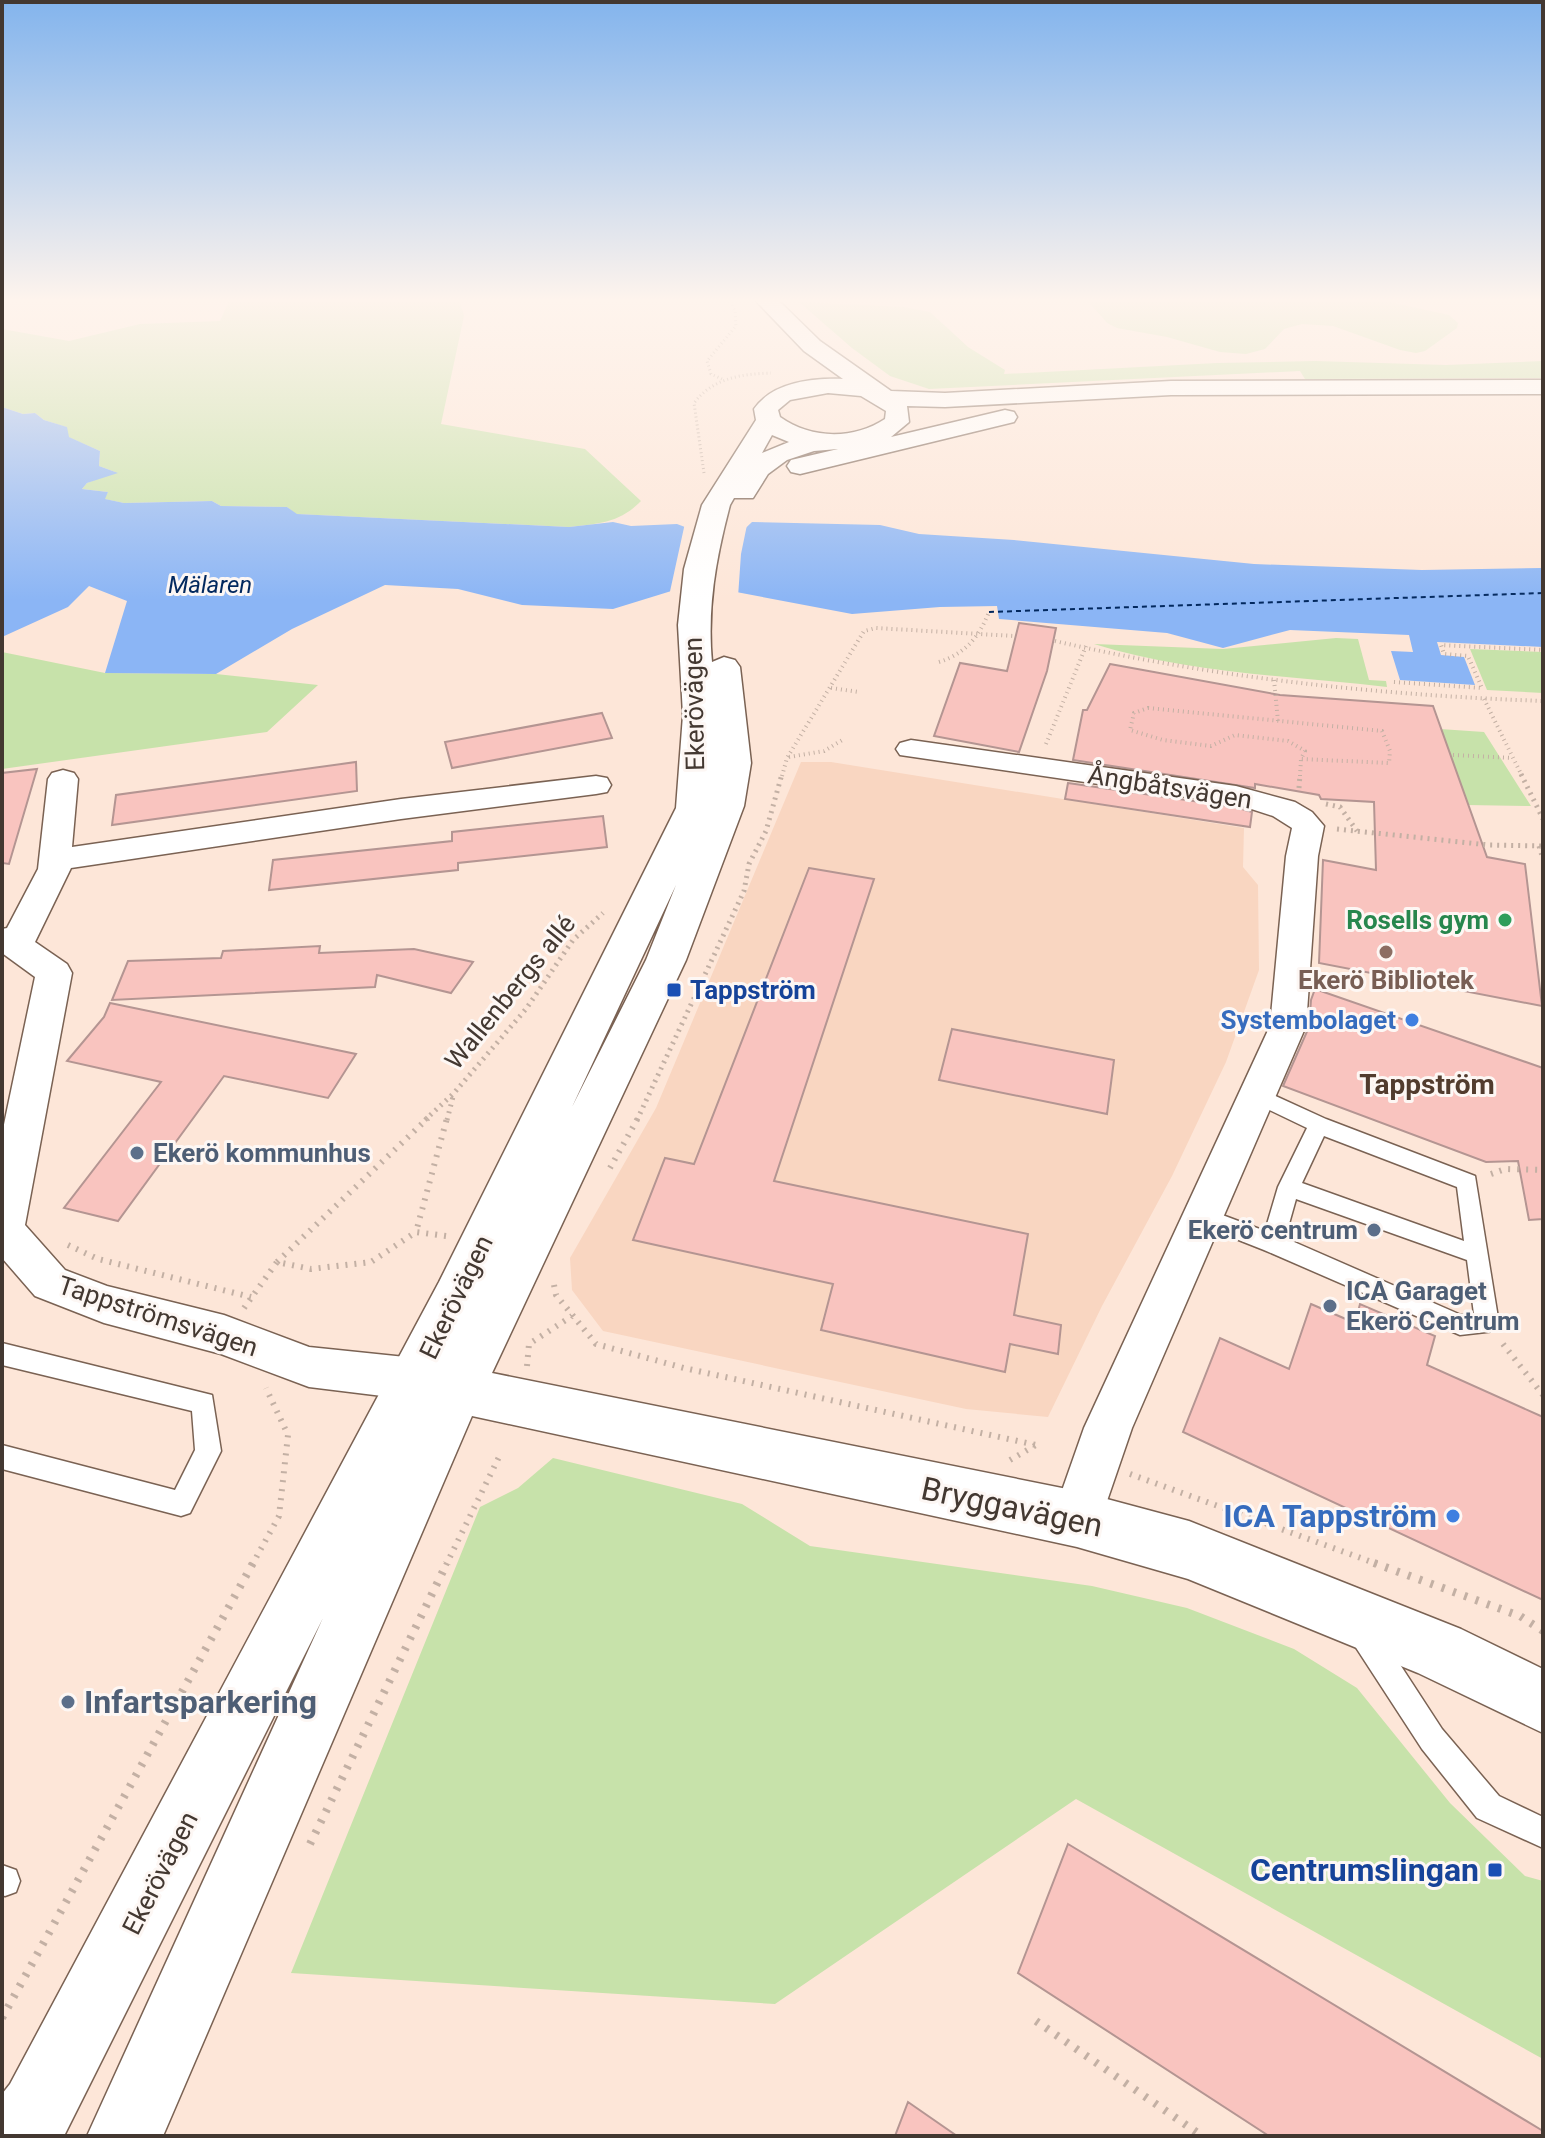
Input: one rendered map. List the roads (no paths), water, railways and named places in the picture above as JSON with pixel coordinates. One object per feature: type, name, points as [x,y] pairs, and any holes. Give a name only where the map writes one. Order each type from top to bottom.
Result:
[{"type":"main road","name":"Ekerövägen","points":[[714,709],[693,625],[699,569],[732,504],[768,420],[766,409],[773,401]]},
{"type":"main road","points":[[885,431],[897,422],[899,415],[887,401]]},
{"type":"main road","points":[[768,420],[788,433],[828,441],[862,438],[976,412],[1114,401]]},
{"type":"main road","points":[[732,504],[767,481],[804,465],[894,446],[982,421],[1146,401]]},
{"type":"main road","name":"Ekerövägen","points":[[125,2136],[436,1384],[694,808],[714,709],[732,504],[752,473],[775,454],[828,441]]},
{"type":"main road","name":"Ekerövägen","points":[[16,2136],[37,2111],[436,1384]]},
{"type":"main road","name":"Bryggavägen","points":[[436,1384],[1077,1519],[1189,1550],[1439,1651],[1543,1702]]},
{"type":"street","name":"Ångbåtsvägen","points":[[911,749],[1236,795],[1271,803],[1303,821],[1288,1026],[1258,1096]]},
{"type":"street","points":[[9,943],[54,869],[63,779]]},
{"type":"street","points":[[55,860],[354,815],[596,785]]},
{"type":"street","name":"Tappströmsvägen","points":[[9,943],[54,973],[3,1229],[50,1283],[104,1304],[224,1335],[309,1367],[436,1384]]},
{"type":"street","points":[[1077,1519],[1108,1428],[1201,1216],[1258,1096]]},
{"type":"lane","points":[[1201,1216],[1272,1243],[1460,1325],[1487,1324],[1467,1182],[1319,1125],[1258,1096]]},
{"type":"lane","points":[[1272,1243],[1289,1187],[1319,1125]]},
{"type":"lane","points":[[1289,1187],[1478,1255]]},
{"type":"lane","points":[[2,1354],[203,1403],[208,1451],[181,1504],[2,1457]]},
{"type":"lane","points":[[1350,1613],[1432,1739],[1488,1807],[1543,1833]]},
{"type":"water","name":"Mälaren","points":[[2,407],[23,414],[35,413],[44,420],[67,427],[69,437],[100,451],[99,466],[118,473],[87,483],[82,489],[108,492],[105,499],[124,503],[212,501],[221,506],[287,507],[297,514],[569,527],[613,522],[631,526],[677,524],[714,538],[732,541],[752,522],[880,525],[919,534],[1014,540],[1254,564],[1422,570],[1543,568],[1543,647],[1437,642],[1441,655],[1464,657],[1475,685],[1400,680],[1391,651],[1413,652],[1409,635],[1290,630],[1223,648],[1167,633],[999,619],[997,606],[852,614],[694,584],[613,609],[522,605],[458,589],[385,585],[292,629],[216,674],[105,673],[127,601],[89,586],[68,607],[2,637]]},
{"type":"place","name":"Rosells gym","points":[[1505,920]]},
{"type":"place","name":"Ekerö Bibliotek","points":[[1386,952]]},
{"type":"place","name":"Tappström","points":[[674,990]]},
{"type":"place","name":"Systembolaget","points":[[1412,1020]]},
{"type":"place","name":"Ekerö kommunhus","points":[[137,1153]]},
{"type":"place","name":"Ekerö centrum","points":[[1374,1230]]},
{"type":"place","name":"ICA Garaget Ekerö Centrum","points":[[1330,1306]]},
{"type":"place","name":"ICA Tappström","points":[[1453,1516]]},
{"type":"place","name":"Infartsparkering","points":[[68,1702]]},
{"type":"place","name":"Centrumslingan","points":[[1495,1870]]},
{"type":"district","name":"Tappström","points":[[1427,1084]]}]
